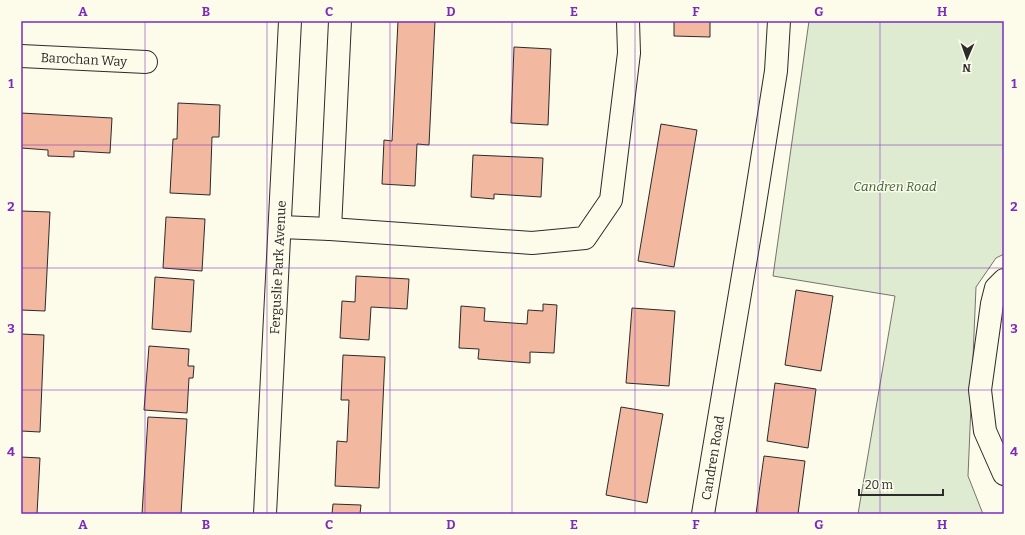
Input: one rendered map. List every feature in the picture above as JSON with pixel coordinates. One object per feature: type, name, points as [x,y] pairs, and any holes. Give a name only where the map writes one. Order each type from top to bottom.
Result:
[{"type":"street","name":"Ferguslie Park Avenue","points":[[265,514],[290,21]]},
{"type":"street","points":[[330,229],[340,21]]},
{"type":"street","points":[[280,227],[532,243],[585,238],[611,200],[629,53],[628,21]]},
{"type":"street","name":"Candren Road","points":[[703,514],[755,208],[776,70],[779,21]]},
{"type":"street","name":"Barochan Way","points":[[21,56],[146,62]]},
{"type":"street","points":[[1004,280],[996,288],[992,304],[980,390],[985,431],[1004,474]]},
{"type":"green space","name":"Candren Road","points":[[809,21],[1004,21],[1004,254],[996,258],[976,287],[968,476],[983,514],[858,514],[895,296],[773,276]]},
{"type":"building","points":[[398,21],[435,21],[429,145],[417,144],[415,186],[382,184],[384,140],[392,141]]},
{"type":"building","points":[[674,21],[710,21],[710,37],[674,36]]},
{"type":"building","points":[[514,47],[551,49],[548,125],[511,123]]},
{"type":"building","points":[[178,103],[220,105],[219,137],[212,137],[210,195],[170,193],[173,139],[177,139]]},
{"type":"building","points":[[21,113],[112,118],[110,153],[74,151],[74,157],[48,156],[48,150],[21,148]]},
{"type":"building","points":[[661,124],[697,130],[674,267],[638,261]]},
{"type":"building","points":[[473,155],[543,158],[541,197],[494,194],[494,199],[471,197]]},
{"type":"building","points":[[21,211],[50,212],[45,311],[21,310]]},
{"type":"building","points":[[166,217],[205,219],[202,271],[163,268]]},
{"type":"building","points":[[356,276],[409,279],[407,309],[371,307],[369,340],[340,338],[342,301],[355,302]]},
{"type":"building","points":[[155,277],[194,280],[191,332],[152,329]]},
{"type":"building","points":[[796,290],[833,296],[821,371],[785,365]]},
{"type":"building","points":[[543,304],[557,305],[554,353],[530,352],[530,363],[478,359],[479,349],[459,348],[461,306],[485,308],[484,321],[527,324],[528,310],[543,311]]},
{"type":"building","points":[[632,308],[675,311],[669,386],[626,383]]},
{"type":"building","points":[[21,334],[44,335],[40,432],[21,431]]},
{"type":"building","points":[[149,346],[189,349],[188,366],[194,366],[193,378],[189,378],[187,413],[144,410]]},
{"type":"building","points":[[343,355],[385,357],[379,488],[335,486],[337,441],[347,442],[349,400],[341,400]]},
{"type":"building","points":[[775,383],[816,389],[808,448],[767,441]]},
{"type":"building","points":[[621,407],[663,414],[647,503],[606,495]]},
{"type":"building","points":[[148,417],[187,419],[181,514],[142,514]]},
{"type":"building","points":[[764,456],[805,461],[798,514],[756,514]]},
{"type":"building","points":[[21,457],[40,458],[37,514],[21,514]]},
{"type":"building","points":[[333,504],[361,505],[360,514],[332,514]]}]
